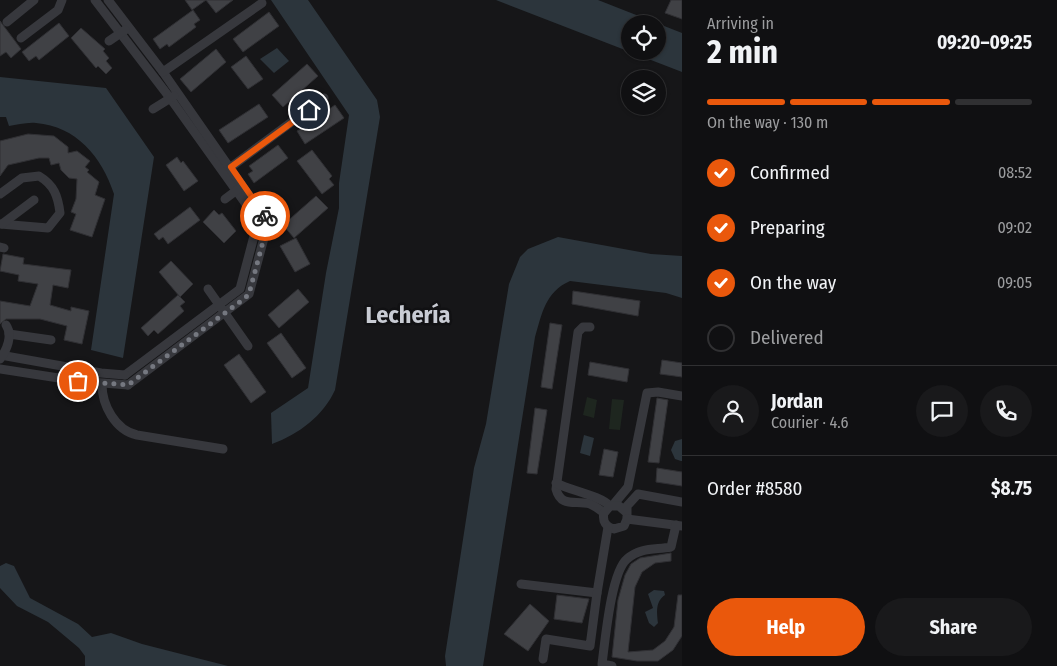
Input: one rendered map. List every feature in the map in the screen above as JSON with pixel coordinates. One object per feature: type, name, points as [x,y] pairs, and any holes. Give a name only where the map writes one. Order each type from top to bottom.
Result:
[{"type":"street","points":[[7,22],[34,0]]},
{"type":"street","points":[[21,38],[58,10],[62,0]]},
{"type":"street","points":[[51,340],[8,330],[1,357],[101,373],[125,374],[249,294],[268,223],[240,188],[174,96],[95,0]]},
{"type":"street","points":[[108,0],[163,72],[174,96]]},
{"type":"street","points":[[163,72],[262,3]]},
{"type":"street","points":[[109,42],[129,27]]},
{"type":"street","points":[[153,109],[174,96]]},
{"type":"street","points":[[231,167],[324,98]]},
{"type":"street","points":[[194,123],[231,167],[240,188]]},
{"type":"street","points":[[0,194],[22,178],[39,176],[50,183],[59,198],[60,213],[48,228],[1,224]]},
{"type":"street","points":[[224,199],[240,188]]},
{"type":"street","points":[[1,224],[34,200]]},
{"type":"street","points":[[208,289],[248,346]]},
{"type":"street","points":[[0,369],[102,384],[128,385],[223,309]]},
{"type":"street","points":[[590,326],[582,327],[578,332],[556,483],[557,494],[565,502],[591,504],[609,508],[619,506],[626,516],[679,525],[671,547],[656,547],[639,552],[626,560],[616,577],[602,664],[612,666]]},
{"type":"street","points":[[125,374],[128,385]]},
{"type":"street","points":[[102,384],[109,410],[117,424],[124,430],[137,435],[223,449]]},
{"type":"street","points":[[682,396],[658,392],[647,393],[628,487],[609,508],[604,522],[608,527],[618,529],[624,526],[627,506],[638,494],[682,502]]},
{"type":"street","points":[[556,483],[579,493],[602,499],[609,508]]},
{"type":"street","points":[[543,659],[546,639],[590,646],[596,593],[608,527]]},
{"type":"street","points":[[521,584],[596,593]]},
{"type":"shaded area","points":[[271,0],[308,0],[377,100],[380,117],[335,390],[324,408],[309,423],[292,435],[272,444],[271,413],[308,388],[326,273],[339,208],[339,183],[349,115]]},
{"type":"shaded area","points":[[496,0],[598,0],[636,15],[621,15],[621,48]]},
{"type":"shaded area","points":[[666,27],[682,33],[682,72],[651,60],[666,60]]},
{"type":"shaded area","points":[[277,48],[289,61],[274,73],[260,59]]},
{"type":"shaded area","points":[[0,77],[106,88],[154,157],[123,358],[91,350],[114,194],[109,180],[95,156],[75,137],[63,130],[50,125],[36,123],[9,126],[6,117],[0,117]]},
{"type":"shaded area","points":[[558,237],[651,254],[682,256],[682,298],[666,293],[570,281],[555,291],[550,297],[535,337],[483,666],[446,666],[445,656],[474,468],[486,424],[509,284],[520,257],[528,249]]},
{"type":"shaded area","points":[[587,397],[597,400],[594,418],[583,415]]},
{"type":"shaded area","points":[[612,399],[624,400],[620,430],[609,429]]},
{"type":"shaded area","points":[[584,435],[594,438],[590,456],[580,453]]},
{"type":"shaded area","points":[[682,439],[681,461],[675,459],[671,450],[675,441]]},
{"type":"shaded area","points":[[6,563],[14,566],[30,598],[78,624],[92,637],[111,633],[142,644],[228,666],[85,666],[85,656],[79,648],[48,622],[17,606],[0,588],[0,566]]},
{"type":"shaded area","points":[[654,590],[664,591],[665,595],[658,604],[658,623],[654,627],[649,623],[645,612],[653,608],[648,594]]},
{"type":"building","points":[[185,0],[206,0],[192,10]]},
{"type":"building","points":[[206,0],[233,0],[216,13]]},
{"type":"building","points":[[671,0],[682,0],[682,19],[665,13]]},
{"type":"building","points":[[193,10],[200,20],[194,24],[196,27],[169,47],[167,44],[160,49],[153,39]]},
{"type":"building","points":[[269,12],[279,26],[243,52],[233,39]]},
{"type":"building","points":[[0,21],[21,49],[11,58],[6,52],[0,56]]},
{"type":"building","points":[[59,23],[69,36],[39,60],[36,56],[29,61],[22,52]]},
{"type":"building","points":[[81,28],[105,49],[103,51],[109,58],[106,61],[112,68],[106,74],[98,66],[96,68],[71,38]]},
{"type":"building","points":[[216,49],[226,62],[191,92],[180,79]]},
{"type":"building","points":[[246,56],[263,79],[248,89],[231,67]]},
{"type":"building","points":[[307,64],[318,76],[283,107],[272,95]]},
{"type":"building","points":[[259,104],[268,117],[228,143],[219,130]]},
{"type":"building","points":[[335,105],[344,118],[305,144],[297,131]]},
{"type":"building","points":[[28,134],[54,136],[68,147],[68,153],[77,151],[90,161],[85,167],[89,170],[87,172],[99,182],[95,195],[105,199],[92,237],[70,230],[76,214],[71,212],[76,199],[77,179],[69,178],[61,170],[59,163],[51,165],[49,158],[39,158],[8,165],[0,176],[0,141]]},
{"type":"building","points":[[278,145],[288,158],[254,183],[248,174],[253,171],[249,166]]},
{"type":"building","points":[[312,150],[332,176],[329,179],[334,185],[322,194],[297,161]]},
{"type":"building","points":[[177,157],[181,163],[183,161],[198,181],[184,191],[166,165]]},
{"type":"building","points":[[316,196],[328,208],[294,238],[283,225]]},
{"type":"building","points":[[190,207],[200,220],[168,244],[163,237],[159,240],[154,234]]},
{"type":"building","points":[[214,210],[219,215],[222,213],[236,231],[224,243],[203,222]]},
{"type":"building","points":[[296,238],[310,264],[295,272],[280,246]]},
{"type":"building","points":[[3,254],[24,258],[23,264],[71,270],[68,288],[53,285],[50,305],[71,311],[71,307],[89,311],[82,344],[64,340],[67,326],[40,319],[6,319],[0,324],[0,301],[30,306],[38,284],[18,281],[19,275],[0,271]]},
{"type":"building","points":[[171,261],[193,284],[180,297],[159,272]]},
{"type":"building","points":[[298,289],[309,302],[279,328],[268,315]]},
{"type":"building","points":[[573,291],[640,301],[638,316],[572,304]]},
{"type":"building","points":[[178,295],[185,302],[180,306],[184,311],[158,334],[154,330],[148,336],[141,328]]},
{"type":"building","points":[[550,323],[562,325],[552,389],[541,387]]},
{"type":"building","points":[[281,333],[306,368],[292,378],[267,343]]},
{"type":"building","points":[[239,354],[266,392],[251,403],[224,365]]},
{"type":"building","points":[[662,360],[682,363],[682,377],[660,374]]},
{"type":"building","points":[[590,362],[629,369],[627,382],[588,375]]},
{"type":"building","points":[[657,398],[668,400],[659,463],[648,462]]},
{"type":"building","points":[[535,408],[547,410],[537,474],[527,473]]},
{"type":"building","points":[[604,449],[618,452],[613,477],[599,475]]},
{"type":"building","points":[[657,468],[682,472],[682,486],[656,482]]},
{"type":"building","points":[[671,553],[671,561],[655,563],[642,572],[635,587],[628,652],[653,650],[665,641],[674,627],[678,595],[682,595],[682,636],[673,650],[658,661],[637,661],[612,657],[618,600],[625,575],[631,564],[640,558]]},
{"type":"building","points":[[557,595],[589,599],[582,623],[554,619]]},
{"type":"building","points":[[530,604],[549,621],[528,651],[504,634]]},
{"type":"way so far","points":[[78,381],[128,385],[245,298],[249,294],[268,223],[265,216]]},
{"type":"district","name":"Lechería","points":[[408,315]]},
{"type":"route","points":[[265,216],[231,167],[309,110]]}]
